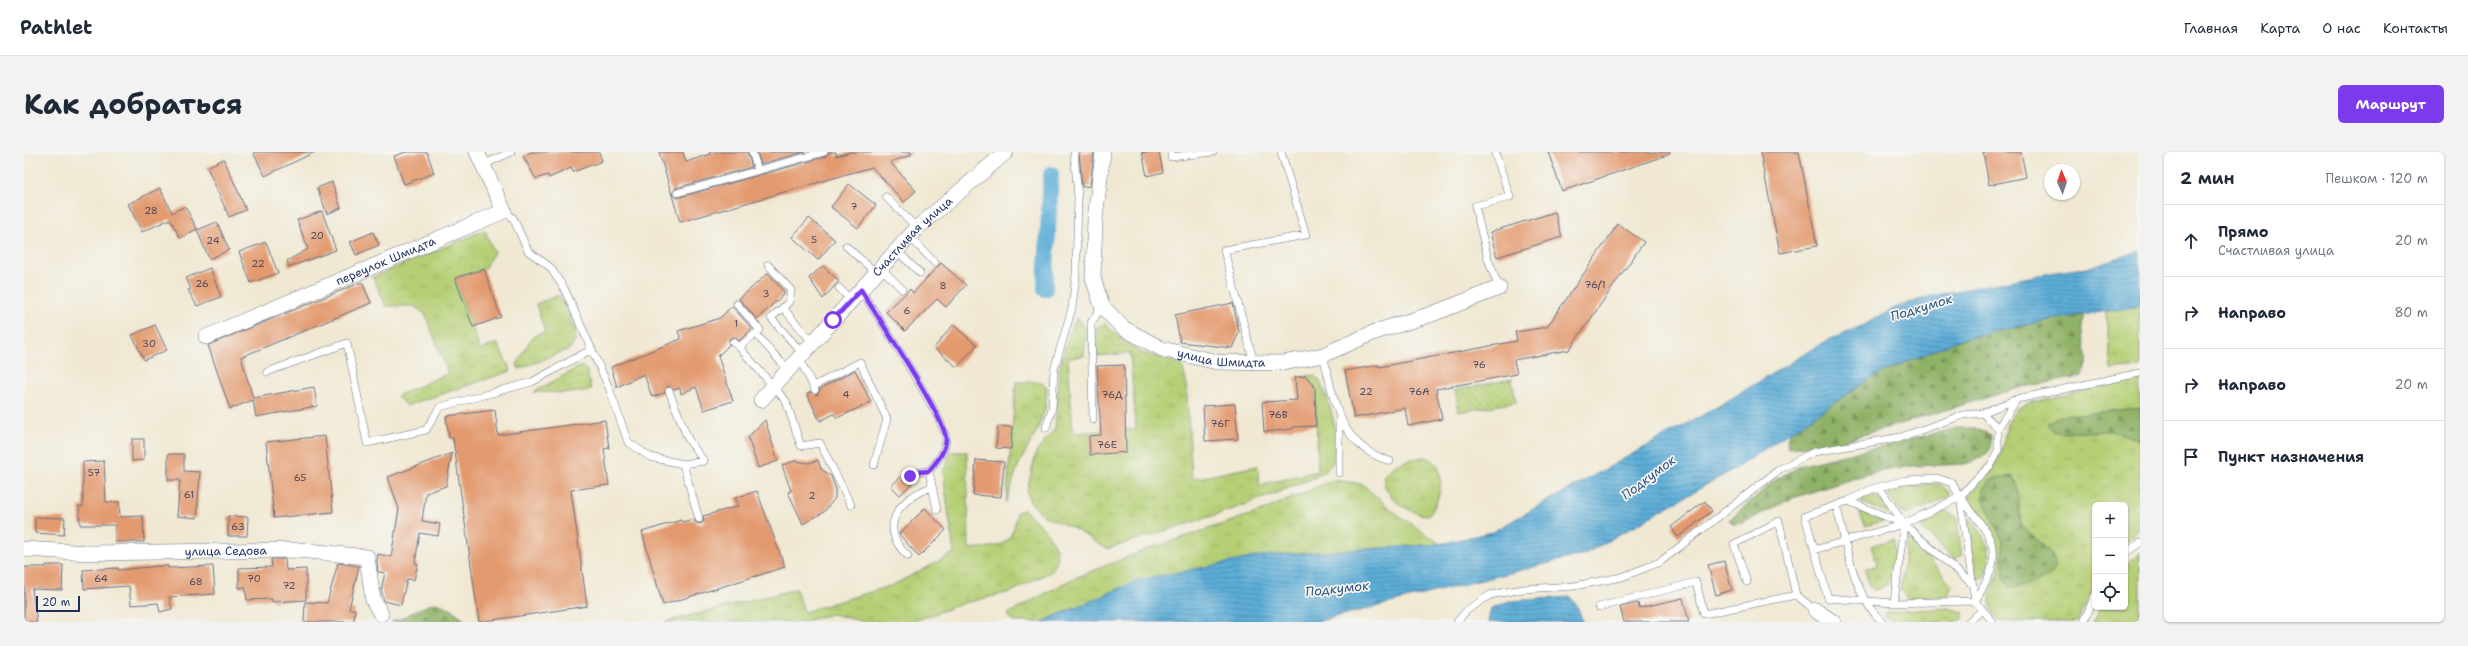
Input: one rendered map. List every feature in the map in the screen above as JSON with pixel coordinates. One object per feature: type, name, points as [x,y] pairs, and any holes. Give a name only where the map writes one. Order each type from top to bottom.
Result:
[{"type":"street","name":"Счастливая улица","points":[[761,400],[914,232],[1006,152]]},
{"type":"street","name":"улица Шмидта","points":[[1103,152],[1095,219],[1093,278],[1102,306],[1123,328],[1162,349],[1217,362],[1283,363],[1323,355],[1375,332],[1432,314],[1499,288]]},
{"type":"street","points":[[480,159],[504,211]]},
{"type":"street","name":"переулок Шмидта","points":[[206,337],[504,211]]},
{"type":"street","name":"улица Седова","points":[[24,549],[90,553],[298,550],[367,557],[373,600],[381,614]]},
{"type":"street","points":[[1815,610],[1833,622]]},
{"type":"lane","points":[[480,159],[511,152]]},
{"type":"lane","points":[[752,152],[758,170]]},
{"type":"lane","points":[[677,193],[824,152]]},
{"type":"lane","points":[[1046,428],[1052,408],[1054,370],[1072,308],[1076,275],[1078,197],[1074,152]]},
{"type":"lane","points":[[1171,152],[1171,157],[1213,152]]},
{"type":"lane","points":[[1254,363],[1224,250],[1306,236],[1282,152]]},
{"type":"lane","points":[[1496,152],[1495,153],[1510,196],[1475,206],[1488,259],[1499,288]]},
{"type":"lane","points":[[886,197],[914,232],[934,263]]},
{"type":"lane","points":[[504,211],[513,218],[528,252],[550,267],[565,290],[609,388],[628,442],[650,456],[683,464],[704,461],[688,439],[669,391]]},
{"type":"lane","points":[[846,246],[902,289]]},
{"type":"lane","points":[[897,251],[920,273]]},
{"type":"lane","points":[[768,265],[791,290],[789,302],[771,318],[801,356],[814,388],[860,362],[887,419],[874,465]]},
{"type":"lane","points":[[839,288],[856,295],[937,415],[946,438],[942,455],[929,471],[918,472],[910,476]]},
{"type":"lane","points":[[737,304],[760,330],[739,347]]},
{"type":"lane","points":[[1093,420],[1091,323],[1102,306]]},
{"type":"lane","points":[[783,308],[813,343]]},
{"type":"lane","points":[[756,334],[788,370]]},
{"type":"lane","points":[[733,342],[786,401],[801,446],[820,443],[851,505]]},
{"type":"lane","points":[[267,372],[347,343],[367,443],[426,430],[440,407],[532,382],[592,349]]},
{"type":"lane","points":[[1323,355],[1339,415],[1348,434],[1365,450],[1377,457],[1390,461]]},
{"type":"lane","points":[[1458,622],[1467,610],[1490,595],[1523,589],[1574,586],[1622,577],[1660,562],[1780,469],[1814,452],[1901,437],[1963,415],[1982,413],[2017,399],[2140,373]]},
{"type":"lane","points":[[1814,550],[1904,524],[1960,498],[1974,480],[1991,466],[1998,450],[1998,428],[2017,399]]},
{"type":"lane","points":[[1982,413],[1998,428]]},
{"type":"lane","points":[[1339,415],[1340,473]]},
{"type":"lane","points":[[683,464],[699,518]]},
{"type":"lane","points":[[929,471],[937,510]]},
{"type":"lane","points":[[1937,478],[1952,483],[1960,498],[1983,527],[1993,547],[1994,563],[1989,580],[1975,601],[1894,603],[1828,598],[1805,516],[1848,501],[1878,487],[1906,480],[1937,478]]},
{"type":"lane","points":[[908,556],[898,547],[894,537],[894,518],[908,499],[919,491],[932,487]]},
{"type":"lane","points":[[1878,487],[1904,524],[1973,586]]},
{"type":"lane","points":[[1960,498],[1975,601],[1993,622]]},
{"type":"lane","points":[[1848,501],[1904,524]]},
{"type":"lane","points":[[1836,504],[1865,602],[1875,615],[1883,622]]},
{"type":"lane","points":[[1747,582],[1734,544],[1779,521],[1796,596],[1815,610]]},
{"type":"lane","points":[[1894,603],[1904,524]]},
{"type":"lane","points":[[2128,551],[2140,543]]},
{"type":"lane","points":[[1599,607],[1696,582],[1704,614],[1796,596]]},
{"type":"lane","points":[[2084,622],[2092,602]]},
{"type":"lane","points":[[1968,622],[1983,610]]},
{"type":"green space","points":[[485,230],[494,252],[484,269],[455,278],[480,350],[497,343],[511,371],[406,406],[397,396],[448,373],[425,314],[414,306],[386,306],[373,277]]},
{"type":"green space","points":[[559,295],[575,328],[575,340],[570,349],[519,369],[517,364],[532,337],[545,332],[536,304]]},
{"type":"green space","points":[[2140,299],[2140,367],[2111,370],[2106,313],[2101,301]]},
{"type":"green space","points":[[2085,314],[2082,331],[2088,360],[2081,377],[2022,387],[1833,444],[1788,448],[1787,439],[1792,430],[1874,376],[1958,340],[1977,337],[2011,319]]},
{"type":"green space","points":[[1078,318],[1084,326],[1085,331],[1084,356],[1068,358],[1073,433],[1136,429],[1130,353],[1097,356],[1094,340],[1097,327],[1105,324],[1122,340],[1139,352],[1182,364],[1186,380],[1192,479],[1258,466],[1259,485],[1318,471],[1315,387],[1306,376],[1313,375],[1317,378],[1323,388],[1333,420],[1336,448],[1331,465],[1322,473],[1312,478],[1269,496],[1107,549],[1075,529],[1044,516],[1030,502],[1027,492],[1036,452],[1055,429],[1059,371],[1071,327]]},
{"type":"green space","points":[[581,366],[587,371],[591,390],[571,393],[534,392]]},
{"type":"green space","points":[[2140,378],[2140,529],[2128,541],[2128,502],[2092,502],[2092,592],[2077,622],[2000,622],[1993,613],[1990,605],[1990,597],[1999,568],[2000,559],[1998,549],[1987,522],[1972,505],[1968,496],[1990,474],[2001,455],[2007,424],[2017,409],[2029,403]]},
{"type":"green space","points":[[1512,379],[1516,402],[1459,412],[1455,390]]},
{"type":"green space","points":[[1016,382],[1042,382],[1047,387],[1045,409],[1037,431],[1018,466],[1006,503]]},
{"type":"green space","points":[[2140,408],[2140,440],[2113,431],[2062,433],[2053,431],[2048,422],[2066,415]]},
{"type":"green space","points":[[1957,428],[1975,428],[1991,435],[1990,450],[1983,457],[1969,464],[1913,466],[1871,473],[1793,498],[1743,523],[1733,524],[1729,520],[1775,480],[1802,465]]},
{"type":"green space","points":[[951,452],[967,452],[969,549],[990,547],[1004,543],[1012,533],[1017,512],[1025,510],[1047,532],[1056,549],[1057,561],[1052,571],[1011,592],[964,603],[912,622],[865,622],[832,614],[800,622],[665,622],[796,589],[804,612],[893,585],[954,553],[943,473]]},
{"type":"green space","points":[[1424,457],[1432,460],[1437,465],[1441,483],[1437,502],[1428,515],[1420,514],[1405,508],[1392,498],[1384,484],[1383,477],[1396,465],[1412,459]]},
{"type":"green space","points":[[2011,476],[2017,486],[2021,522],[2025,528],[2047,549],[2053,557],[2055,564],[2053,571],[2045,578],[2019,587],[2010,587],[2004,580],[2002,541],[1983,498],[1984,488],[1990,480]]},
{"type":"green space","points":[[1333,480],[1362,484],[1393,511],[1440,544],[1261,556],[1075,607],[1042,622],[1012,622],[1008,614],[1070,580],[1145,550],[1262,511]]},
{"type":"green space","points":[[1940,484],[1950,493],[1949,497],[1907,514],[1901,513],[1888,495],[1889,489],[1905,485]]},
{"type":"green space","points":[[1869,495],[1878,497],[1891,513],[1890,514],[1861,502],[1862,499]]},
{"type":"green space","points":[[1947,511],[1956,517],[1962,555],[1954,559],[1921,528],[1921,521]]},
{"type":"green space","points":[[1859,512],[1884,521],[1865,526]]},
{"type":"green space","points":[[1967,518],[1970,518],[1976,526],[1988,547],[1989,561],[1983,579],[1977,580]]},
{"type":"green space","points":[[1894,539],[1894,562],[1891,577],[1888,583],[1882,588],[1875,590],[1869,586],[1865,569],[1877,565],[1871,546]]},
{"type":"green space","points":[[1907,540],[1912,540],[1952,585],[1948,596],[1908,598],[1900,590]]},
{"type":"green space","points":[[2140,552],[2140,622],[2093,622],[2099,610],[2128,610],[2128,565]]},
{"type":"green space","points":[[435,603],[452,610],[466,622],[391,622],[424,607]]},
{"type":"green space","points":[[1948,608],[1963,612],[1963,619],[1954,622],[1893,622],[1885,616],[1887,612]]},
{"type":"water","name":"Подкумок","points":[[2140,251],[2140,306],[2044,321],[1958,340],[1874,376],[1736,468],[1585,554],[1315,622],[1042,622],[1139,580],[1261,556],[1440,544],[1492,532],[1717,407],[1826,341],[1864,325],[1894,308],[1931,296],[2055,272],[2086,268]]},
{"type":"water","points":[[1570,597],[1577,605],[1583,622],[1488,622],[1491,608],[1510,601]]},
{"type":"building","points":[[253,152],[315,152],[265,176]]},
{"type":"building","points":[[406,152],[427,152],[434,173],[404,184],[394,156]]},
{"type":"building","points":[[531,152],[599,152],[602,161],[573,172],[571,168],[549,178],[548,175],[536,179],[523,156]]},
{"type":"building","points":[[659,152],[683,152],[686,162],[710,154],[709,152],[747,152],[752,167],[676,188],[672,194],[676,198],[825,157],[829,152],[836,152],[836,156],[851,152],[911,152],[911,155],[890,162],[916,191],[904,202],[872,167],[680,222]]},
{"type":"building","points":[[757,152],[805,152],[761,164]]},
{"type":"building","points":[[1079,152],[1094,152],[1090,186],[1082,187]]},
{"type":"building","points":[[1142,152],[1159,152],[1163,172],[1147,176]]},
{"type":"building","points":[[1548,152],[1670,152],[1670,154],[1562,191]]},
{"type":"building","points":[[1760,152],[1799,152],[1817,246],[1780,253]]},
{"type":"building","points":[[1983,152],[2021,152],[2026,177],[1989,185]]},
{"type":"building","points":[[224,159],[246,210],[229,217],[207,167]]},
{"type":"building","points":[[332,182],[341,208],[327,214],[317,188]]},
{"type":"building","points":[[849,184],[876,205],[858,228],[831,207]]},
{"type":"building","points":[[160,188],[172,213],[185,206],[197,229],[180,238],[170,219],[142,232],[128,204]]},
{"type":"building","points":[[322,211],[336,250],[289,267],[287,261],[308,249],[297,220]]},
{"type":"building","points":[[1555,212],[1562,237],[1497,257],[1490,232]]},
{"type":"building","points":[[809,218],[835,240],[818,260],[792,237]]},
{"type":"building","points":[[217,222],[229,250],[209,259],[197,230]]},
{"type":"building","points":[[1618,224],[1644,242],[1569,350],[1514,360],[1517,374],[1436,389],[1442,419],[1408,426],[1405,408],[1354,418],[1345,371],[1379,365],[1379,367],[1517,341],[1515,332],[1547,327]]},
{"type":"building","points":[[373,232],[379,245],[356,255],[350,242]]},
{"type":"building","points":[[266,242],[278,273],[251,283],[239,252]]},
{"type":"building","points":[[941,263],[966,285],[946,307],[937,299],[905,331],[886,312],[910,289],[913,293]]},
{"type":"building","points":[[823,266],[839,281],[823,299],[809,278]]},
{"type":"building","points":[[210,268],[221,297],[197,306],[188,290],[191,289],[186,278]]},
{"type":"building","points":[[484,269],[501,317],[473,327],[455,278]]},
{"type":"building","points":[[768,273],[785,293],[757,319],[739,299]]},
{"type":"building","points":[[362,282],[371,303],[241,357],[253,398],[314,387],[317,406],[256,417],[253,400],[230,409],[208,345]]},
{"type":"building","points":[[1233,303],[1239,332],[1232,348],[1180,342],[1175,315]]},
{"type":"building","points":[[732,306],[752,329],[739,341],[734,337],[729,339],[729,345],[718,356],[733,401],[704,410],[696,387],[681,394],[680,388],[674,390],[668,386],[664,393],[652,397],[644,374],[617,387],[611,367],[681,339],[678,331],[720,318]]},
{"type":"building","points":[[155,325],[167,350],[144,360],[132,335]]},
{"type":"building","points":[[953,325],[977,345],[957,367],[934,348]]},
{"type":"building","points":[[1124,365],[1126,452],[1090,455],[1089,436],[1101,435],[1097,366]]},
{"type":"building","points":[[855,370],[871,402],[837,418],[834,414],[820,421],[807,394],[811,392],[817,395],[820,389]]},
{"type":"building","points":[[1306,376],[1315,387],[1316,426],[1293,427],[1293,429],[1264,432],[1262,402],[1297,400],[1295,377]]},
{"type":"building","points":[[1235,404],[1238,439],[1205,441],[1203,406]]},
{"type":"building","points":[[495,410],[498,435],[605,420],[609,448],[604,449],[609,485],[571,490],[587,606],[479,622],[453,438],[449,438],[446,416]]},
{"type":"building","points":[[765,420],[778,461],[758,468],[748,437]]},
{"type":"building","points":[[998,426],[1012,427],[1011,449],[996,448]]},
{"type":"building","points":[[325,436],[333,512],[274,518],[266,442]]},
{"type":"building","points":[[132,439],[144,439],[144,460],[132,461]]},
{"type":"building","points":[[452,453],[446,486],[426,493],[422,521],[440,524],[438,536],[420,533],[415,563],[418,564],[414,580],[407,579],[401,605],[384,601],[381,590],[385,573],[378,572],[378,554],[391,557],[399,509],[388,477]]},
{"type":"building","points":[[168,454],[184,454],[184,471],[200,472],[197,518],[177,516],[180,480],[168,480]]},
{"type":"building","points":[[818,460],[821,469],[831,476],[835,487],[835,498],[824,512],[803,524],[788,492],[791,491],[782,465],[795,461],[809,463]]},
{"type":"building","points":[[976,460],[1004,462],[1001,497],[973,495]]},
{"type":"building","points":[[104,461],[106,502],[119,502],[120,517],[143,516],[144,542],[115,542],[115,525],[80,525],[79,506],[83,507],[83,462]]},
{"type":"building","points":[[906,472],[906,480],[914,481],[900,495],[891,486]]},
{"type":"building","points":[[757,491],[785,567],[663,605],[642,532],[681,520],[682,522],[694,519],[696,523],[701,524],[704,521],[703,516],[739,506],[735,498]]},
{"type":"building","points":[[1705,501],[1712,511],[1678,537],[1671,527]]},
{"type":"building","points":[[925,508],[946,530],[919,557],[899,534]]},
{"type":"building","points":[[228,516],[248,517],[247,536],[228,536]]},
{"type":"building","points":[[35,517],[65,518],[64,535],[35,533]]},
{"type":"building","points":[[271,559],[285,559],[286,570],[306,569],[306,600],[272,602],[272,599],[247,600],[245,587],[239,588],[239,568],[272,567]]},
{"type":"building","points":[[1724,561],[1732,590],[1716,595],[1708,565]]},
{"type":"building","points":[[338,563],[359,566],[349,609],[355,609],[354,622],[304,622],[305,602],[327,603]]},
{"type":"building","points":[[46,565],[63,565],[62,590],[32,589],[37,622],[24,622],[24,567],[46,567]]},
{"type":"building","points":[[168,566],[168,568],[213,566],[215,594],[169,597],[172,609],[160,612],[158,603],[131,605],[129,586],[84,589],[83,570],[118,568],[118,570]]},
{"type":"building","points":[[1683,598],[1689,622],[1624,622],[1620,607],[1638,603],[1639,608]]},
{"type":"waterway","points":[[1045,289],[1051,174]]},
{"type":"route","points":[[833,320],[861,290],[937,415],[946,438],[942,455],[929,471],[918,472],[910,476]]}]
